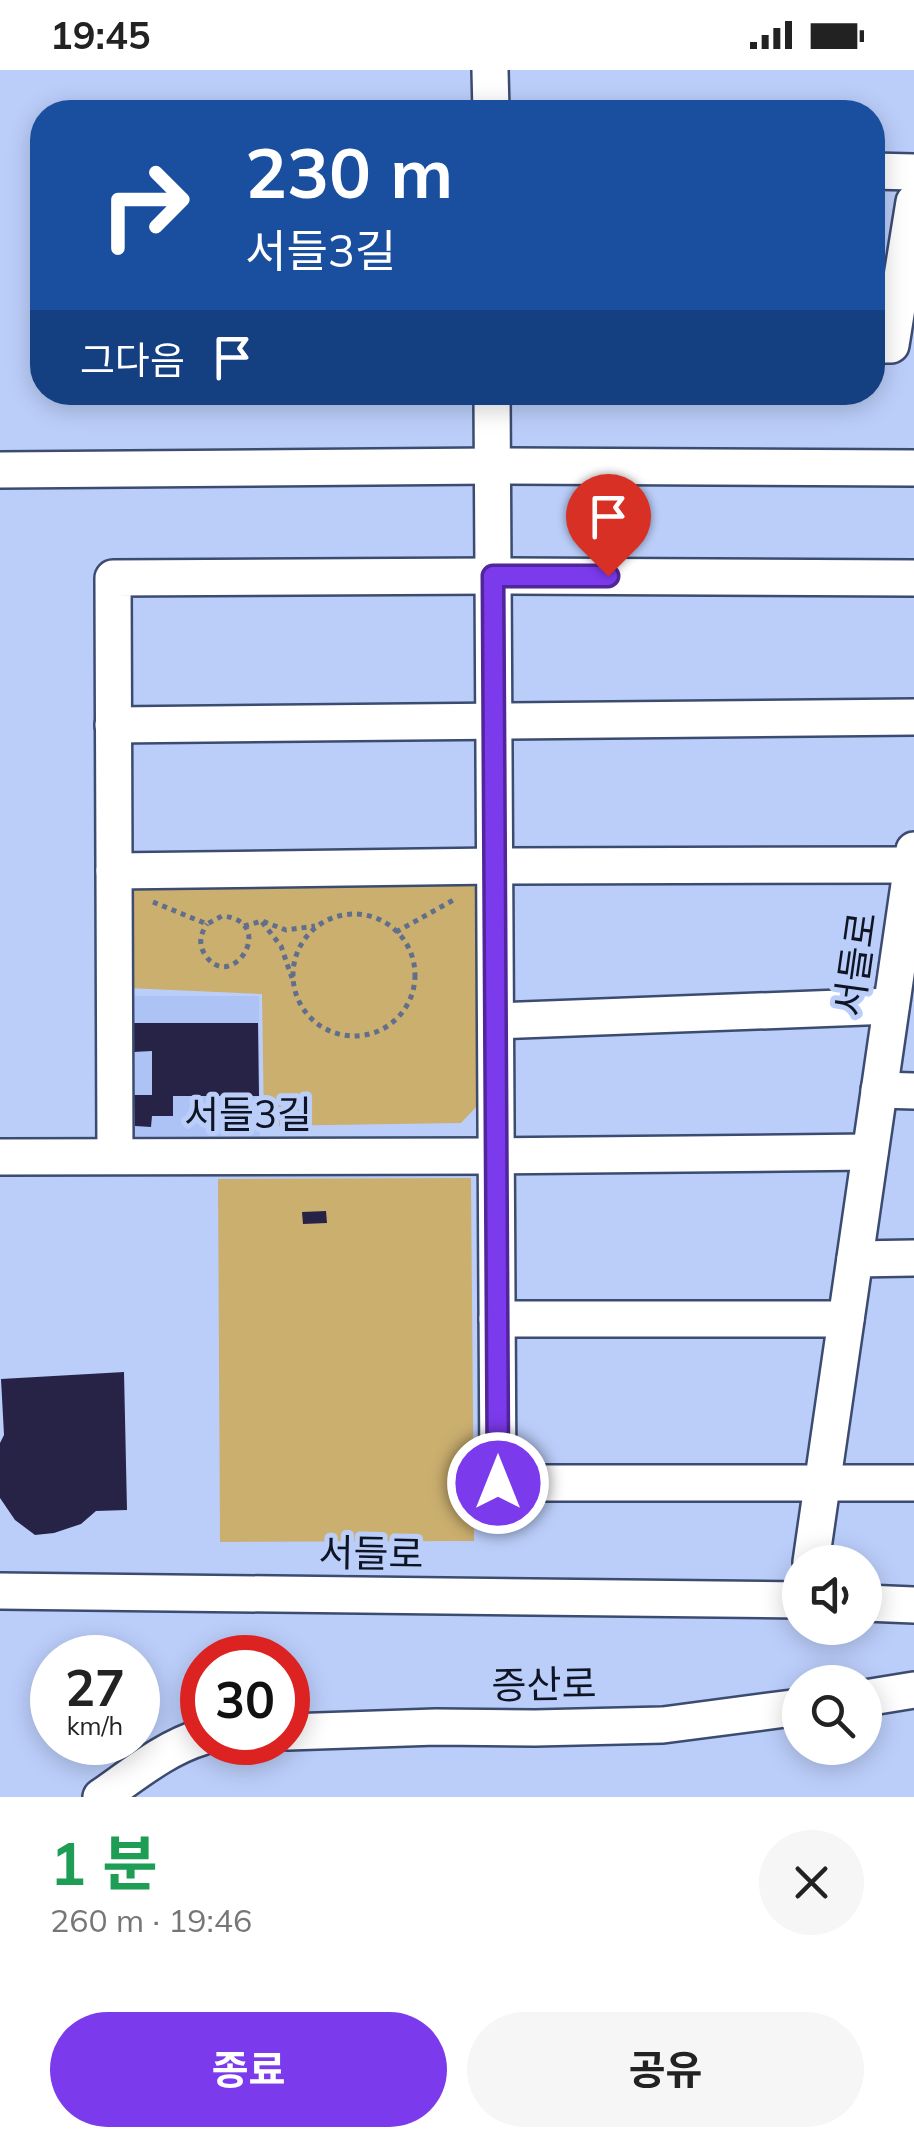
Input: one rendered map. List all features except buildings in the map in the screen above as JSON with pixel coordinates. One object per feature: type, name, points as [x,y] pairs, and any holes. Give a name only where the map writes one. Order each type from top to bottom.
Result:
[{"type":"street","points":[[490,70],[490,100]]},
{"type":"street","points":[[885,171],[914,172]]},
{"type":"street","points":[[885,332],[914,202]]},
{"type":"street","points":[[492,405],[498,1483],[914,1483]]},
{"type":"street","points":[[0,470],[914,468]]},
{"type":"street","points":[[115,1156],[126,883],[113,725],[113,578],[914,578]]},
{"type":"street","points":[[113,725],[914,717]]},
{"type":"street","points":[[126,883],[495,866],[913,858]]},
{"type":"street","name":"서들로","points":[[813,1545],[870,1152],[897,1091],[892,1006],[913,858]]},
{"type":"street","points":[[496,1020],[892,1006]]},
{"type":"street","name":"서들3길","points":[[0,1156],[870,1152]]},
{"type":"street","points":[[855,1258],[914,1258]]},
{"type":"street","points":[[497,1319],[846,1319]]},
{"type":"street","name":"서들로","points":[[0,1590],[782,1600]]},
{"type":"street","points":[[882,1604],[914,1605]]},
{"type":"street","points":[[882,1695],[914,1690]]},
{"type":"street","name":"증산로","points":[[310,1731],[663,1724],[782,1708]]},
{"type":"street","points":[[101,1797],[180,1744]]},
{"type":"path","points":[[126,883],[207,924]]},
{"type":"path","points":[[396,932],[460,896]]},
{"type":"path","points":[[222,916],[244,926],[248,949],[238,962],[224,966],[210,960],[201,948],[202,931],[207,924],[222,916]]},
{"type":"path","points":[[262,922],[281,946],[298,1001],[326,1030],[345,1036],[382,1029],[398,1018],[409,1002],[414,964],[407,945],[378,918],[336,916],[303,941],[294,960],[293,981]]},
{"type":"path","points":[[244,926],[262,922],[286,930],[318,926]]},
{"type":"shaded area","points":[[466,877],[483,896],[478,1105],[461,1123],[264,1126],[262,994],[127,988],[131,890],[143,879]]},
{"type":"shaded area","points":[[126,996],[259,996],[260,1136],[127,1136]]},
{"type":"shaded area","points":[[471,1178],[474,1541],[220,1542],[218,1179]]},
{"type":"route","points":[[498,1483],[493,576],[608,576]]}]
